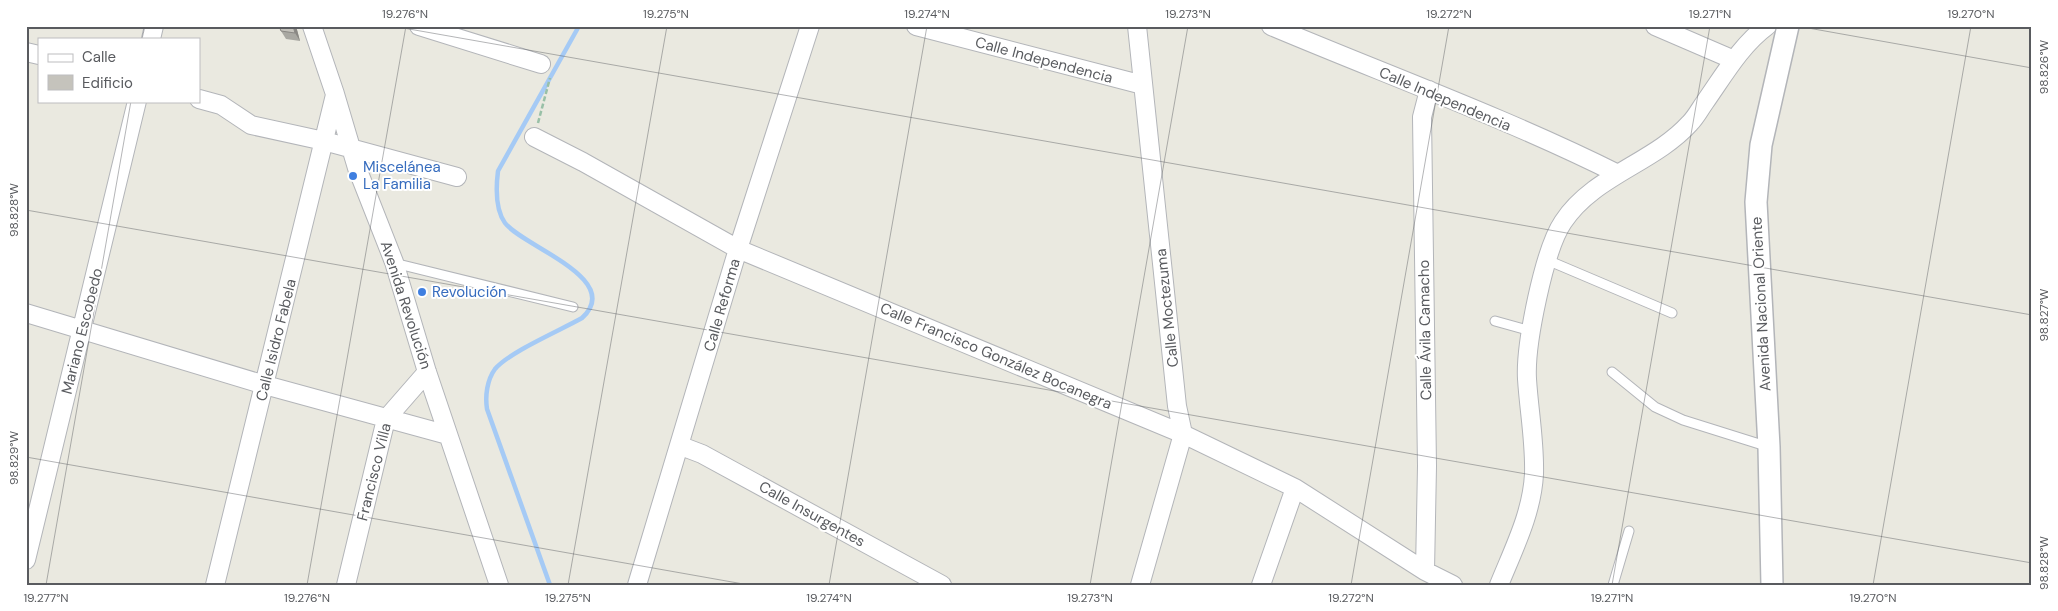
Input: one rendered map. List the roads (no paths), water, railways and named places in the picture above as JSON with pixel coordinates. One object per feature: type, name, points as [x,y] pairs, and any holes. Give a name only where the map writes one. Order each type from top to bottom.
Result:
[{"type":"street","name":"Avenida Revolución","points":[[312,26],[336,94],[357,168],[394,262],[427,372],[499,585]]},
{"type":"street","points":[[419,26],[541,64]]},
{"type":"street","name":"Calle Reforma","points":[[638,585],[738,249],[810,26]]},
{"type":"street","name":"Calle Independencia","points":[[916,26],[1143,85]]},
{"type":"street","name":"Calle Moctezuma","points":[[1137,26],[1177,406],[1183,434],[1140,585]]},
{"type":"street","name":"Calle Independencia","points":[[1270,26],[1429,90],[1591,160],[1618,174]]},
{"type":"street","points":[[1654,26],[1734,60]]},
{"type":"street","points":[[1499,585],[1526,519],[1531,496],[1533,451],[1527,377],[1531,331],[1547,260],[1562,223],[1582,199],[1657,150],[1690,123],[1734,60],[1758,33],[1768,26]]},
{"type":"street","name":"Avenida Nacional Oriente","points":[[1772,585],[1769,447],[1756,202],[1760,145],[1788,26]]},
{"type":"street","name":"Calle Ávila Camacho","points":[[1425,571],[1427,466],[1422,117],[1429,90]]},
{"type":"street","name":"Calle Isidro Fabela","points":[[215,585],[336,94]]},
{"type":"street","points":[[200,99],[221,105],[251,125],[324,141],[457,178]]},
{"type":"street","name":"Mariano Escobedo","points":[[26,560],[137,102]]},
{"type":"street","name":"Calle Francisco González Bocanegra","points":[[534,136],[738,249],[1183,434],[1295,488],[1425,571],[1453,585]]},
{"type":"street","points":[[26,312],[265,385],[448,435]]},
{"type":"street","name":"Francisco Villa","points":[[346,585],[386,419],[427,372]]},
{"type":"street","name":"Calle Insurgentes","points":[[680,446],[702,454],[942,585]]},
{"type":"street","points":[[1261,585],[1295,488]]},
{"type":"lane","points":[[1547,260],[1672,313]]},
{"type":"lane","points":[[394,262],[573,307]]},
{"type":"lane","points":[[1495,321],[1531,331]]},
{"type":"lane","points":[[1612,372],[1655,407],[1683,420],[1769,447]]},
{"type":"lane","points":[[1613,585],[1629,531]]},
{"type":"waterway","points":[[550,585],[487,409],[487,388],[492,373],[502,362],[582,318],[592,304],[590,290],[581,277],[566,264],[515,232],[505,223],[499,211],[497,184],[498,171],[579,26]]},
{"type":"place","name":"Miscelánea La Familia","points":[[353,176]]},
{"type":"place","name":"Revolución","points":[[422,292]]}]
